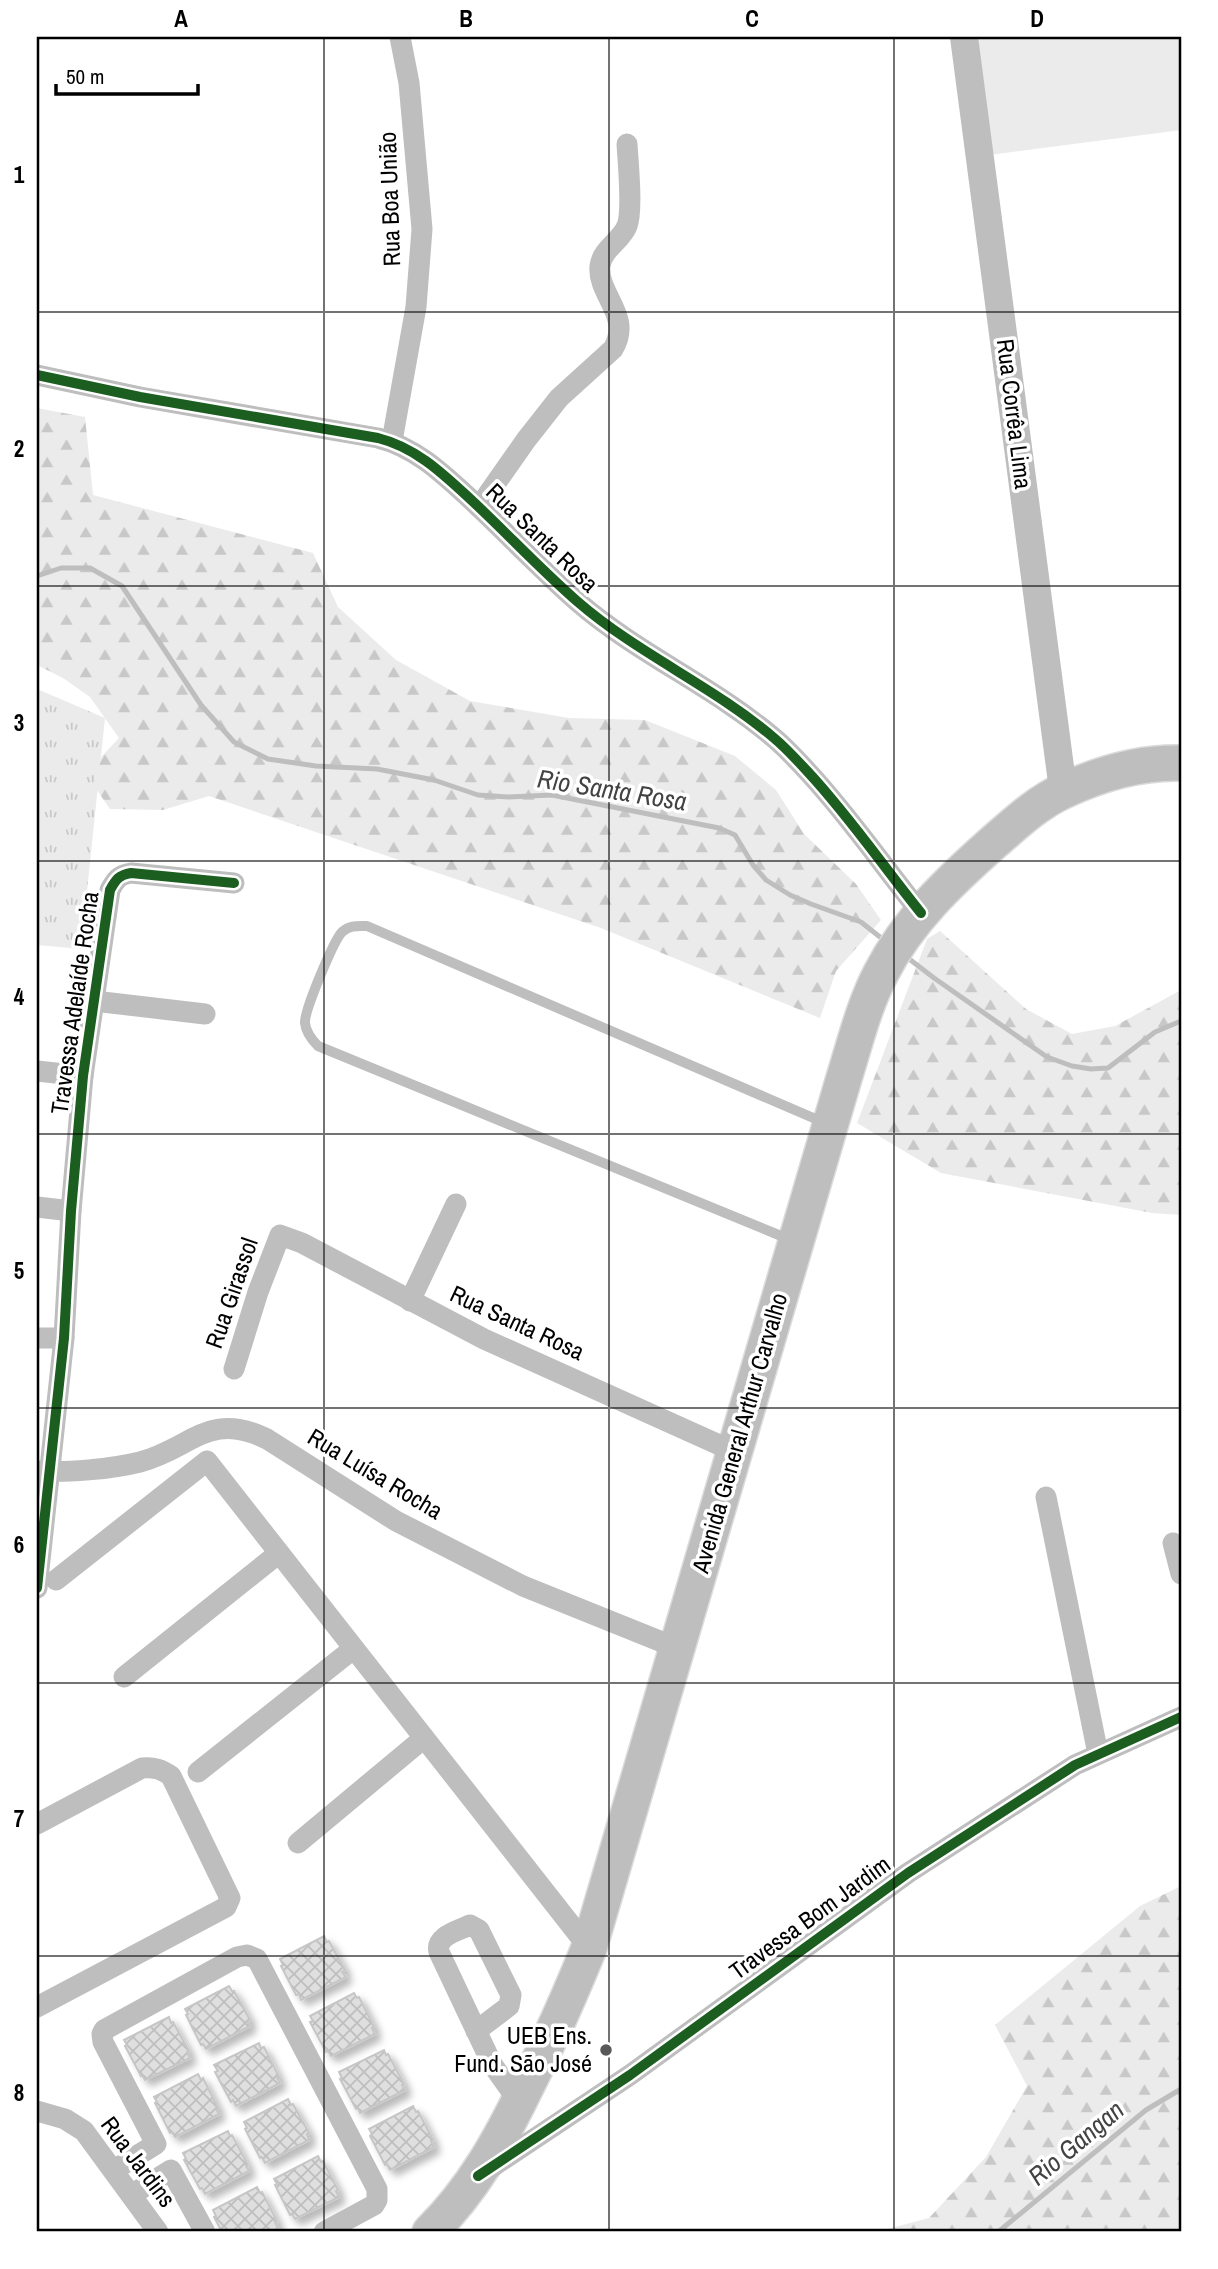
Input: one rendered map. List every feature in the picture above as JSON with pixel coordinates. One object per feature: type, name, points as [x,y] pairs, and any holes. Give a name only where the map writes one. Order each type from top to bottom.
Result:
[{"type":"main road","name":"Avenida General Arthur Carvalho","points":[[430,2232],[478,2176],[519,2102],[568,2001],[589,1948],[862,1021],[881,971],[914,921],[982,853],[1026,814],[1063,790],[1101,775],[1137,767],[1181,763]]},
{"type":"street","name":"Rua Boa União","points":[[392,442],[416,307],[422,229],[409,83],[400,37]]},
{"type":"street","name":"Rua Corrêa Lima","points":[[964,37],[1063,790]]},
{"type":"street","points":[[479,507],[559,398],[613,349],[618,341],[619,322],[600,268],[603,257],[627,225],[627,144]]},
{"type":"street","name":"Rua Santa Rosa","points":[[37,375],[140,397],[220,409],[392,442],[419,456],[439,470],[596,618],[630,642],[703,685],[776,739],[830,796],[914,921]]},
{"type":"street","name":"Travessa Adelaíde Rocha","points":[[46,1584],[42,1471],[64,1338],[71,1211],[83,1076],[110,890],[122,874],[142,873],[234,883]]},
{"type":"street","points":[[93,1001],[205,1014]]},
{"type":"street","points":[[37,1071],[83,1076]]},
{"type":"street","points":[[410,1301],[456,1204]]},
{"type":"street","points":[[37,1207],[71,1211]]},
{"type":"street","name":"Rua Santa Rosa","points":[[280,1235],[302,1243],[484,1339],[736,1451]]},
{"type":"street","name":"Rua Girassol","points":[[234,1369],[258,1292],[280,1235]]},
{"type":"street","points":[[37,1338],[64,1338]]},
{"type":"street","name":"Rua Luísa Rocha","points":[[42,1471],[121,1466],[142,1461],[220,1427],[252,1431],[396,1521],[454,1551],[523,1586],[677,1648]]},
{"type":"street","points":[[46,1584],[208,1461],[589,1948]]},
{"type":"street","points":[[1046,1497],[1098,1754]]},
{"type":"street","points":[[1173,1543],[1181,1574]]},
{"type":"street","points":[[124,1677],[279,1553]]},
{"type":"street","points":[[198,1772],[354,1649]]},
{"type":"street","name":"Travessa Bom Jardim","points":[[478,2176],[630,2075],[908,1873],[1043,1785],[1098,1754],[1181,1717]]},
{"type":"street","points":[[298,1843],[424,1738]]},
{"type":"street","points":[[37,1824],[142,1768],[154,1767],[171,1776],[230,1898],[226,1907],[37,2007]]},
{"type":"street","points":[[475,2031],[509,2006],[511,2000],[479,1930],[470,1925],[440,1940],[437,1946],[475,2031],[492,2064],[519,2102]]},
{"type":"street","points":[[205,2232],[156,2144],[103,2042],[102,2034],[107,2027],[237,1956],[253,1956],[257,1959],[377,2189],[377,2200],[373,2205],[324,2232]]},
{"type":"street","name":"Rua Jardins","points":[[37,2111],[65,2119],[84,2131],[158,2232]]},
{"type":"street","points":[[114,2170],[156,2144]]},
{"type":"street","points":[[131,2195],[171,2170]]},
{"type":"lane","points":[[797,1242],[318,1046],[309,1037],[305,1024],[306,1009],[339,934],[350,926],[367,926],[831,1125]]},
{"type":"green space","points":[[978,37],[1181,37],[1181,130],[989,155]]},
{"type":"green space","points":[[37,408],[85,417],[93,495],[313,553],[338,607],[396,660],[470,701],[569,718],[645,720],[735,756],[776,790],[804,834],[856,884],[881,920],[836,971],[820,1018],[601,928],[209,796],[163,810],[110,809],[94,786],[102,756],[119,738],[90,697],[63,678],[37,665]]},
{"type":"green space","points":[[37,689],[105,718],[81,949],[37,945]]},
{"type":"green space","points":[[940,931],[1026,1009],[1072,1034],[1115,1026],[1181,990],[1181,1215],[1152,1213],[941,1173],[857,1123],[927,939]]},
{"type":"green space","points":[[1181,1886],[1181,2232],[876,2232],[929,2218],[986,2157],[1027,2086],[995,2025],[1140,1906]]},
{"type":"building","points":[[324,1936],[345,1970],[342,1972],[346,1977],[301,2000],[281,1966],[283,1965],[280,1959]]},
{"type":"building","points":[[229,1986],[250,2020],[247,2021],[250,2026],[206,2049],[201,2045],[185,2009]]},
{"type":"building","points":[[354,1993],[359,1997],[375,2034],[331,2056],[326,2052],[310,2022],[313,2021],[310,2016]]},
{"type":"building","points":[[169,2017],[189,2051],[187,2052],[190,2058],[145,2080],[124,2040]]},
{"type":"building","points":[[259,2043],[261,2048],[264,2047],[280,2083],[236,2106],[233,2100],[231,2102],[214,2065]]},
{"type":"building","points":[[384,2050],[405,2090],[360,2113],[340,2079],[342,2078],[339,2072]]},
{"type":"building","points":[[198,2074],[201,2080],[203,2078],[219,2114],[175,2137],[170,2133],[154,2097]]},
{"type":"building","points":[[288,2099],[309,2133],[309,2140],[265,2163],[245,2129],[247,2128],[244,2122]]},
{"type":"building","points":[[413,2106],[433,2140],[431,2141],[434,2147],[390,2170],[370,2136],[372,2134],[369,2129]]},
{"type":"building","points":[[228,2131],[249,2171],[205,2194],[184,2160],[186,2159],[183,2153]]},
{"type":"building","points":[[318,2156],[338,2190],[336,2191],[339,2197],[295,2219],[290,2215],[274,2179]]},
{"type":"building","points":[[257,2187],[277,2221],[275,2222],[278,2228],[270,2232],[222,2232],[213,2210]]},
{"type":"waterway","name":"Rio Santa Rosa","points":[[37,576],[61,568],[90,568],[122,586],[201,705],[234,742],[268,759],[316,766],[377,769],[434,780],[478,795],[552,795],[719,828],[735,835],[753,865],[766,880],[790,895],[861,922],[885,941]]},
{"type":"waterway","name":"Rio Santa Rosa","points":[[904,955],[1047,1057],[1072,1066],[1108,1068],[1155,1032],[1181,1021]]},
{"type":"waterway","name":"Rio Gangan","points":[[998,2232],[1146,2110],[1181,2089]]},
{"type":"cycle path","points":[[37,375],[140,397],[378,438],[415,454],[456,486],[601,621],[751,719],[778,742],[838,806],[921,913]]},
{"type":"cycle path","points":[[37,1588],[64,1338],[71,1211],[83,1076],[110,890],[118,878],[131,873],[234,883]]},
{"type":"cycle path","points":[[478,2176],[630,2075],[908,1873],[1075,1765],[1181,1717]]},
{"type":"place","name":"UEB Ens. Fund. São José","points":[[606,2050]]}]
